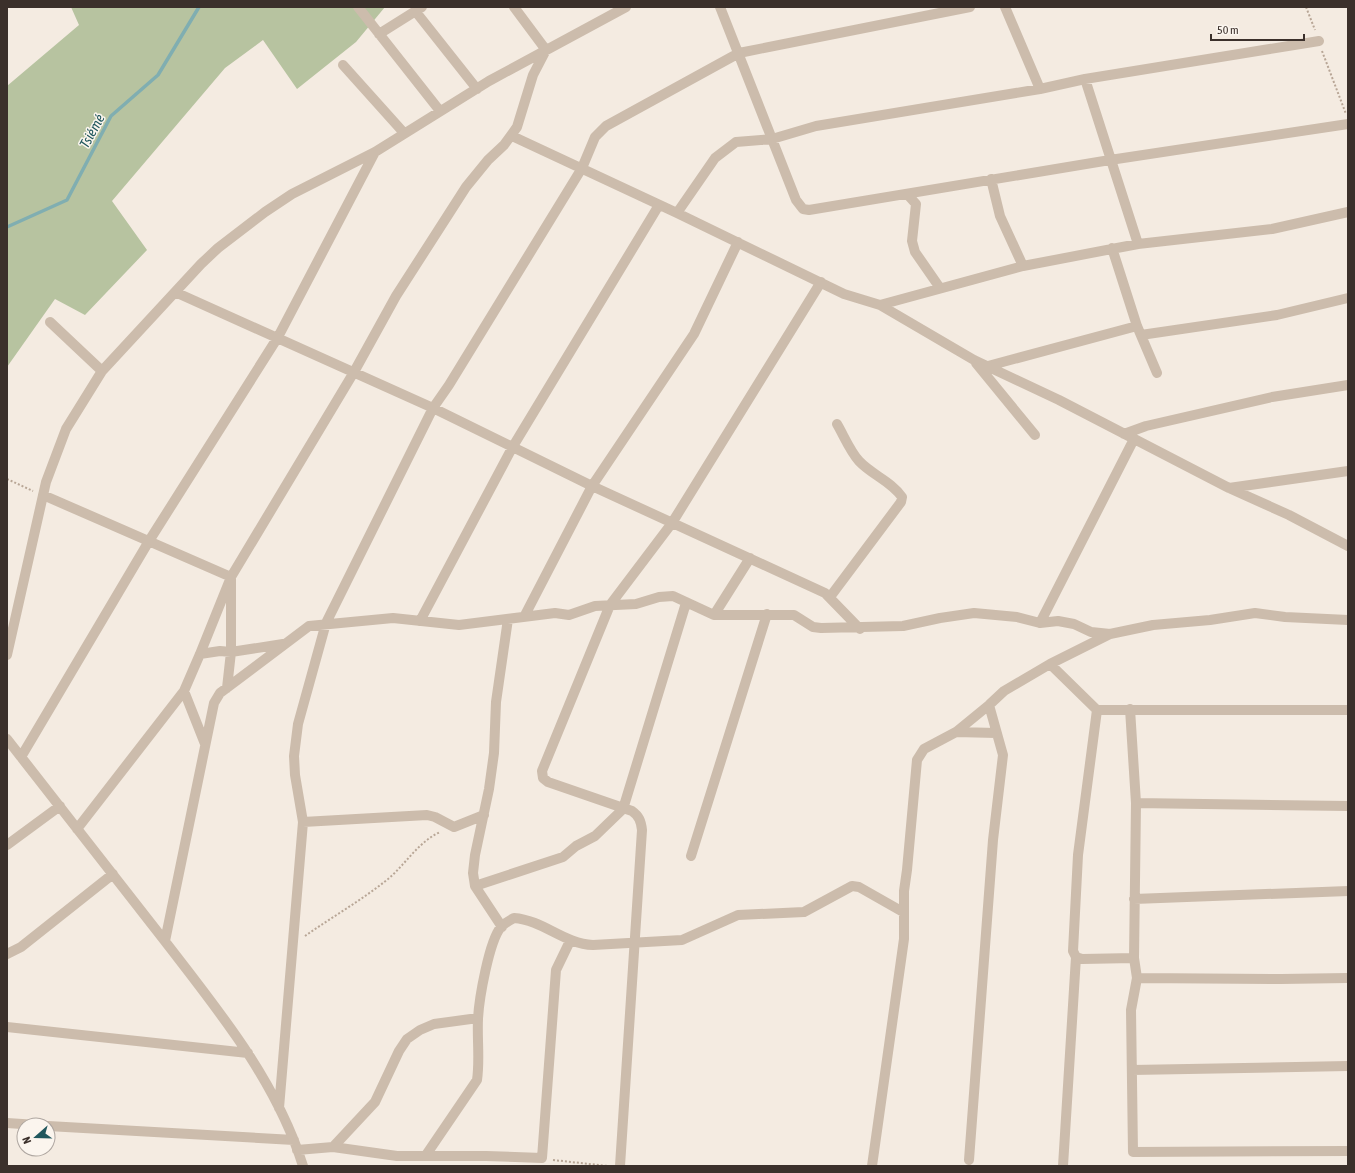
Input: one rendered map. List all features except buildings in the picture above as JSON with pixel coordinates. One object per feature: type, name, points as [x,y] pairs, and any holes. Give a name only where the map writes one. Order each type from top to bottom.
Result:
[{"type":"street","points":[[358,7],[440,112]]},
{"type":"street","points":[[514,7],[546,50]]},
{"type":"street","points":[[7,655],[46,482],[66,429],[102,371],[174,292],[218,248],[265,212],[292,194],[375,152],[477,88],[626,7]]},
{"type":"street","points":[[720,7],[796,200],[803,208],[809,210],[1110,160],[1348,124]]},
{"type":"street","points":[[279,1108],[294,944],[303,822],[295,775],[294,756],[298,724],[326,623],[433,408],[449,385],[582,168],[595,137],[606,126],[739,53],[970,7]]},
{"type":"street","points":[[1005,7],[1040,89]]},
{"type":"street","points":[[379,34],[419,10],[477,88]]},
{"type":"street","points":[[677,213],[715,158],[736,142],[772,139],[816,126],[1040,89],[1085,79],[1319,41]]},
{"type":"street","points":[[77,829],[184,691],[231,577],[354,372],[396,296],[466,187],[488,160],[512,136],[517,127],[533,76],[546,50]]},
{"type":"street","points":[[343,65],[404,133]]},
{"type":"street","points":[[1085,79],[1138,244]]},
{"type":"street","points":[[512,136],[738,242],[844,294],[880,305],[974,360],[1348,546]]},
{"type":"street","points":[[21,757],[149,541],[278,337],[375,152]]},
{"type":"street","points":[[992,180],[1000,216],[1023,266]]},
{"type":"street","points":[[906,194],[916,204],[912,241],[914,252],[940,288]]},
{"type":"street","points":[[420,621],[512,448],[659,205]]},
{"type":"street","points":[[880,305],[1023,266],[1112,248],[1272,229],[1348,212]]},
{"type":"street","points":[[524,617],[592,486],[694,334],[738,242]]},
{"type":"street","points":[[1112,248],[1139,331],[1157,373]]},
{"type":"street","points":[[620,1166],[642,830],[637,814],[548,782],[543,778],[542,771],[610,605],[672,523],[821,282]]},
{"type":"street","points":[[174,292],[278,337],[433,408],[512,448],[750,558],[830,597],[860,628]]},
{"type":"street","points":[[988,366],[1139,331],[1277,315],[1348,298]]},
{"type":"street","points":[[50,322],[102,371]]},
{"type":"street","points":[[974,360],[1035,435]]},
{"type":"street","points":[[1124,434],[1146,426],[1272,397],[1348,386]]},
{"type":"street","points":[[830,597],[901,502],[902,496],[897,489],[869,470],[859,460],[837,424]]},
{"type":"street","points":[[1040,623],[1134,439]]},
{"type":"street","points":[[1229,488],[1348,471]]},
{"type":"street","points":[[43,495],[231,577]]},
{"type":"street","points":[[714,615],[750,558]]},
{"type":"street","points":[[227,688],[231,652],[231,577]]},
{"type":"street","points":[[165,941],[214,703],[220,693],[309,626],[326,623],[393,618],[459,625],[555,613],[569,615],[590,608],[610,605],[636,604],[659,597],[673,596],[714,615],[794,615],[814,627],[821,628],[903,626],[940,618],[974,613],[1018,618],[1040,623],[1058,621],[1074,624],[1091,632],[1110,634]]},
{"type":"street","points":[[475,886],[563,857],[576,846],[595,836],[623,809],[686,603]]},
{"type":"street","points":[[872,1166],[904,939],[903,912],[917,760],[924,749],[956,732],[1004,691],[1050,664],[1110,634],[1153,625],[1210,620],[1255,613],[1285,617],[1348,620]]},
{"type":"street","points":[[691,856],[767,614]]},
{"type":"street","points":[[502,927],[475,886],[473,873],[494,753],[496,702],[508,619]]},
{"type":"street","points":[[200,654],[220,651],[231,652],[285,644]]},
{"type":"street","points":[[1050,664],[1096,710],[1348,710]]},
{"type":"street","points":[[184,691],[206,744]]},
{"type":"street","points":[[969,1160],[993,840],[1003,755],[989,705]]},
{"type":"street","points":[[1130,709],[1136,803],[1134,958],[1137,978],[1131,1010],[1134,1152],[1348,1151]]},
{"type":"street","points":[[1063,1166],[1076,958],[1073,951],[1078,855],[1096,710]]},
{"type":"street","points":[[956,732],[996,733]]},
{"type":"street","points":[[7,739],[207,995],[248,1053],[279,1108],[296,1145],[303,1166]]},
{"type":"street","points":[[1136,803],[1348,806]]},
{"type":"street","points":[[7,845],[60,806]]},
{"type":"street","points":[[303,822],[427,816],[434,817],[454,827],[484,815]]},
{"type":"street","points":[[7,954],[21,947],[113,874]]},
{"type":"street","points":[[426,1155],[477,1080],[479,1068],[478,1018],[484,979],[492,945],[502,927],[514,918],[533,921],[570,941],[582,945],[682,940],[738,915],[804,912],[852,886],[859,887],[903,912]]},
{"type":"street","points":[[1134,899],[1348,892]]},
{"type":"street","points":[[56,1127],[333,1147],[397,1156],[426,1155],[542,1158],[556,970],[570,941]]},
{"type":"street","points":[[1076,958],[1134,958]]},
{"type":"street","points":[[1137,978],[1348,978]]},
{"type":"street","points":[[333,1147],[375,1102],[399,1051],[407,1039],[420,1030],[434,1024],[478,1018]]},
{"type":"street","points":[[7,1027],[248,1053]]},
{"type":"street","points":[[1132,1070],[1348,1066]]},
{"type":"path","points":[[1306,7],[1348,119]]},
{"type":"path","points":[[7,479],[43,495]]},
{"type":"path","points":[[294,944],[388,878],[427,840],[454,827]]},
{"type":"path","points":[[542,1158],[608,1166]]},
{"type":"green space","points":[[71,7],[385,7],[356,42],[297,89],[263,40],[225,68],[112,201],[147,250],[85,315],[55,299],[7,367],[7,86],[79,25]]},
{"type":"waterway","name":"Tsiémé","points":[[7,227],[67,200],[111,116],[158,75],[199,7]]}]
